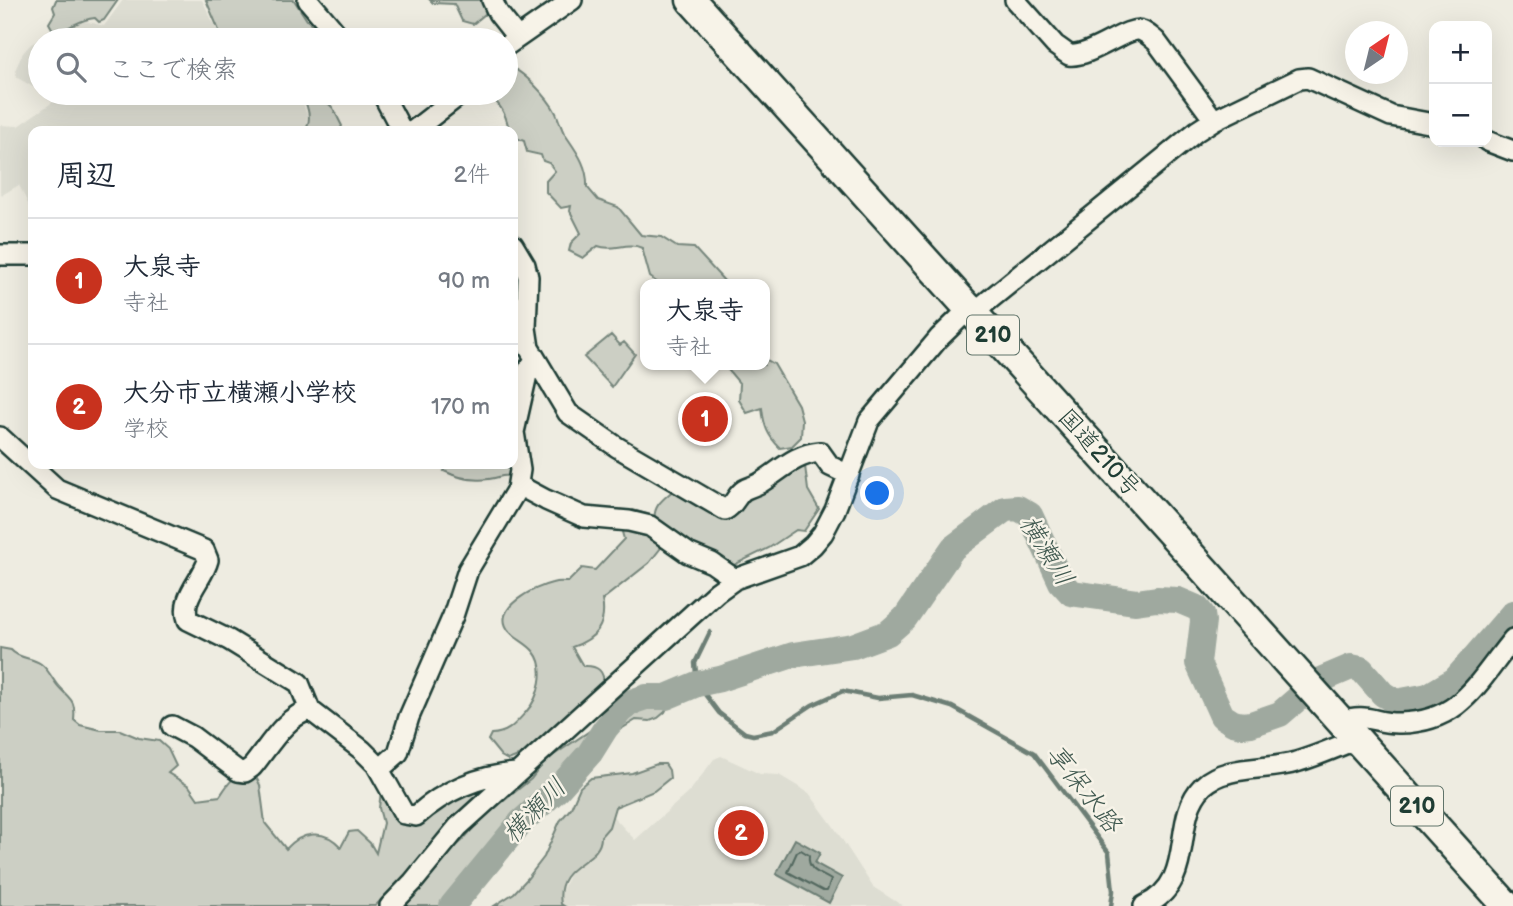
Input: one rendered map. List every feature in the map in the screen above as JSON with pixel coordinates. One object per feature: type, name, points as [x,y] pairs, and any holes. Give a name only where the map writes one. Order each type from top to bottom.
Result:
[{"type":"highway","name":"国道210号","points":[[691,0],[1507,906]]},
{"type":"street","points":[[308,0],[332,28]]},
{"type":"street","points":[[492,0],[505,28]]},
{"type":"street","points":[[518,37],[572,0]]},
{"type":"street","points":[[1015,0],[1055,45],[1069,55],[1089,52],[1133,31],[1143,32],[1160,47],[1214,120]]},
{"type":"street","points":[[390,906],[458,827],[717,592],[735,579],[791,560],[814,545],[830,521],[865,429],[874,414],[939,338],[1197,131],[1214,120],[1304,78],[1391,116],[1429,123]]},
{"type":"street","points":[[388,105],[399,126]]},
{"type":"street","points":[[419,126],[446,105]]},
{"type":"street","points":[[1492,143],[1513,151]]},
{"type":"street","points":[[518,254],[527,271],[526,328],[529,348],[565,408],[580,424],[722,509],[730,507],[742,491],[807,453],[820,452],[830,466],[849,475]]},
{"type":"street","points":[[0,255],[28,255]]},
{"type":"street","points":[[518,414],[528,370],[535,360]]},
{"type":"street","points":[[0,437],[28,463]]},
{"type":"street","points":[[380,769],[398,753],[409,717],[453,616],[468,570],[518,485],[518,457]]},
{"type":"street","points":[[35,469],[57,489],[204,550],[208,555],[206,565],[189,596],[186,612],[188,620],[229,640],[296,680],[303,689],[310,710],[362,750],[380,769],[399,809],[409,816],[416,816],[430,803],[467,784],[489,776],[516,773]]},
{"type":"street","points":[[518,485],[584,517],[629,521],[650,526],[688,553],[725,570],[735,579]]},
{"type":"street","points":[[1144,906],[1161,896],[1174,881],[1189,814],[1197,794],[1207,783],[1223,775],[1299,762],[1342,722],[1358,716],[1403,723],[1445,714],[1467,696],[1513,639]]},
{"type":"street","points":[[172,726],[193,737],[238,771],[245,772],[288,723],[310,710]]},
{"type":"shaded area","points":[[56,0],[118,0],[104,20],[99,22],[95,18],[89,19],[68,28],[52,28],[49,23],[55,13],[53,7]]},
{"type":"shaded area","points":[[123,0],[202,0],[216,28],[60,28],[77,19],[104,26]]},
{"type":"shaded area","points":[[206,0],[294,0],[307,20],[317,28],[218,28]]},
{"type":"shaded area","points":[[430,0],[492,0],[485,14],[473,24],[462,21],[454,4],[433,3]]},
{"type":"shaded area","points":[[28,47],[28,84],[16,77],[16,68]]},
{"type":"shaded area","points":[[518,71],[541,93],[556,113],[564,133],[583,165],[587,187],[598,200],[618,207],[641,235],[661,237],[677,247],[694,248],[722,279],[653,279],[642,248],[636,246],[598,246],[583,258],[569,251],[571,243],[581,233],[570,211],[571,206],[561,208],[546,192],[546,181],[555,171],[549,163],[543,161],[541,155],[527,152],[524,141],[518,139],[518,126],[508,126],[499,105],[518,105]]},
{"type":"shaded area","points":[[49,105],[304,105],[307,116],[306,126],[28,126],[28,204],[19,185],[2,195],[0,191],[0,125],[18,126]]},
{"type":"shaded area","points":[[306,105],[330,105],[342,126],[307,126]]},
{"type":"shaded area","points":[[611,335],[620,345],[624,342],[635,354],[612,387],[584,357]]},
{"type":"shaded area","points":[[770,362],[774,364],[798,405],[802,420],[801,437],[792,446],[780,448],[772,439],[765,425],[762,408],[747,413],[739,400],[740,384],[728,370],[770,370]]},
{"type":"shaded area","points":[[804,458],[808,490],[819,509],[804,531],[796,530],[769,548],[732,566],[696,552],[655,521],[657,506],[676,488],[721,512]]},
{"type":"shaded area","points":[[514,469],[517,479],[506,476],[472,479],[444,471]]},
{"type":"shaded area","points":[[633,510],[647,514],[664,544],[649,563],[602,600],[603,617],[598,630],[588,640],[572,647],[583,666],[599,670],[604,685],[547,738],[508,760],[501,756],[488,740],[491,734],[511,728],[531,706],[538,691],[541,674],[534,652],[509,631],[505,614],[517,600],[535,589],[554,582],[568,582],[582,568],[595,570],[624,539],[622,523]]},
{"type":"shaded area","points":[[0,648],[11,650],[44,666],[71,700],[74,720],[80,725],[101,730],[120,730],[139,738],[159,741],[168,749],[176,766],[168,773],[189,786],[198,799],[220,796],[234,778],[255,775],[260,785],[265,823],[286,849],[299,839],[313,834],[327,837],[341,847],[349,832],[357,831],[376,853],[383,823],[379,808],[381,791],[422,823],[456,798],[484,786],[482,792],[430,850],[423,853],[419,863],[375,906],[0,906]]},
{"type":"shaded area","points":[[665,700],[668,706],[665,712],[650,721],[636,720],[603,740],[570,777],[515,825],[497,850],[469,877],[448,906],[405,906],[447,854],[479,821],[531,779],[545,761],[612,716],[646,702]]},
{"type":"shaded area","points":[[721,756],[760,774],[779,775],[809,793],[873,887],[903,906],[555,906],[585,840],[611,814],[635,840],[690,791],[714,759]]},
{"type":"shaded area","points":[[657,764],[665,764],[670,778],[654,791],[615,807],[609,827],[601,836],[594,853],[564,879],[561,904],[564,906],[494,906],[514,893],[544,857],[560,821],[571,808],[580,787],[591,778],[632,773]]},
{"type":"water","points":[[795,839],[820,853],[815,863],[842,878],[829,903],[776,874]]},
{"type":"waterway","name":"横瀬川","points":[[452,906],[521,822],[559,788],[590,753],[621,710],[646,697],[666,697],[697,684],[793,655],[853,646],[888,633],[905,618],[953,548],[1005,509],[1018,508],[1030,515],[1061,582],[1071,593],[1136,602],[1178,600],[1197,608],[1203,621],[1198,663],[1222,716],[1242,725],[1280,714],[1318,681],[1351,667],[1361,669],[1383,694],[1396,702],[1428,696],[1455,680],[1513,613]]},
{"type":"waterway","name":"享保水路","points":[[710,632],[695,663],[697,684],[719,713],[745,733],[753,735],[773,731],[812,705],[843,691],[878,698],[912,695],[952,707],[1034,753],[1109,853],[1113,891],[1111,906]]},
{"type":"place","name":"大泉寺","points":[[705,419]]},
{"type":"place","name":"大分市立横瀬小学校","points":[[741,833]]}]
